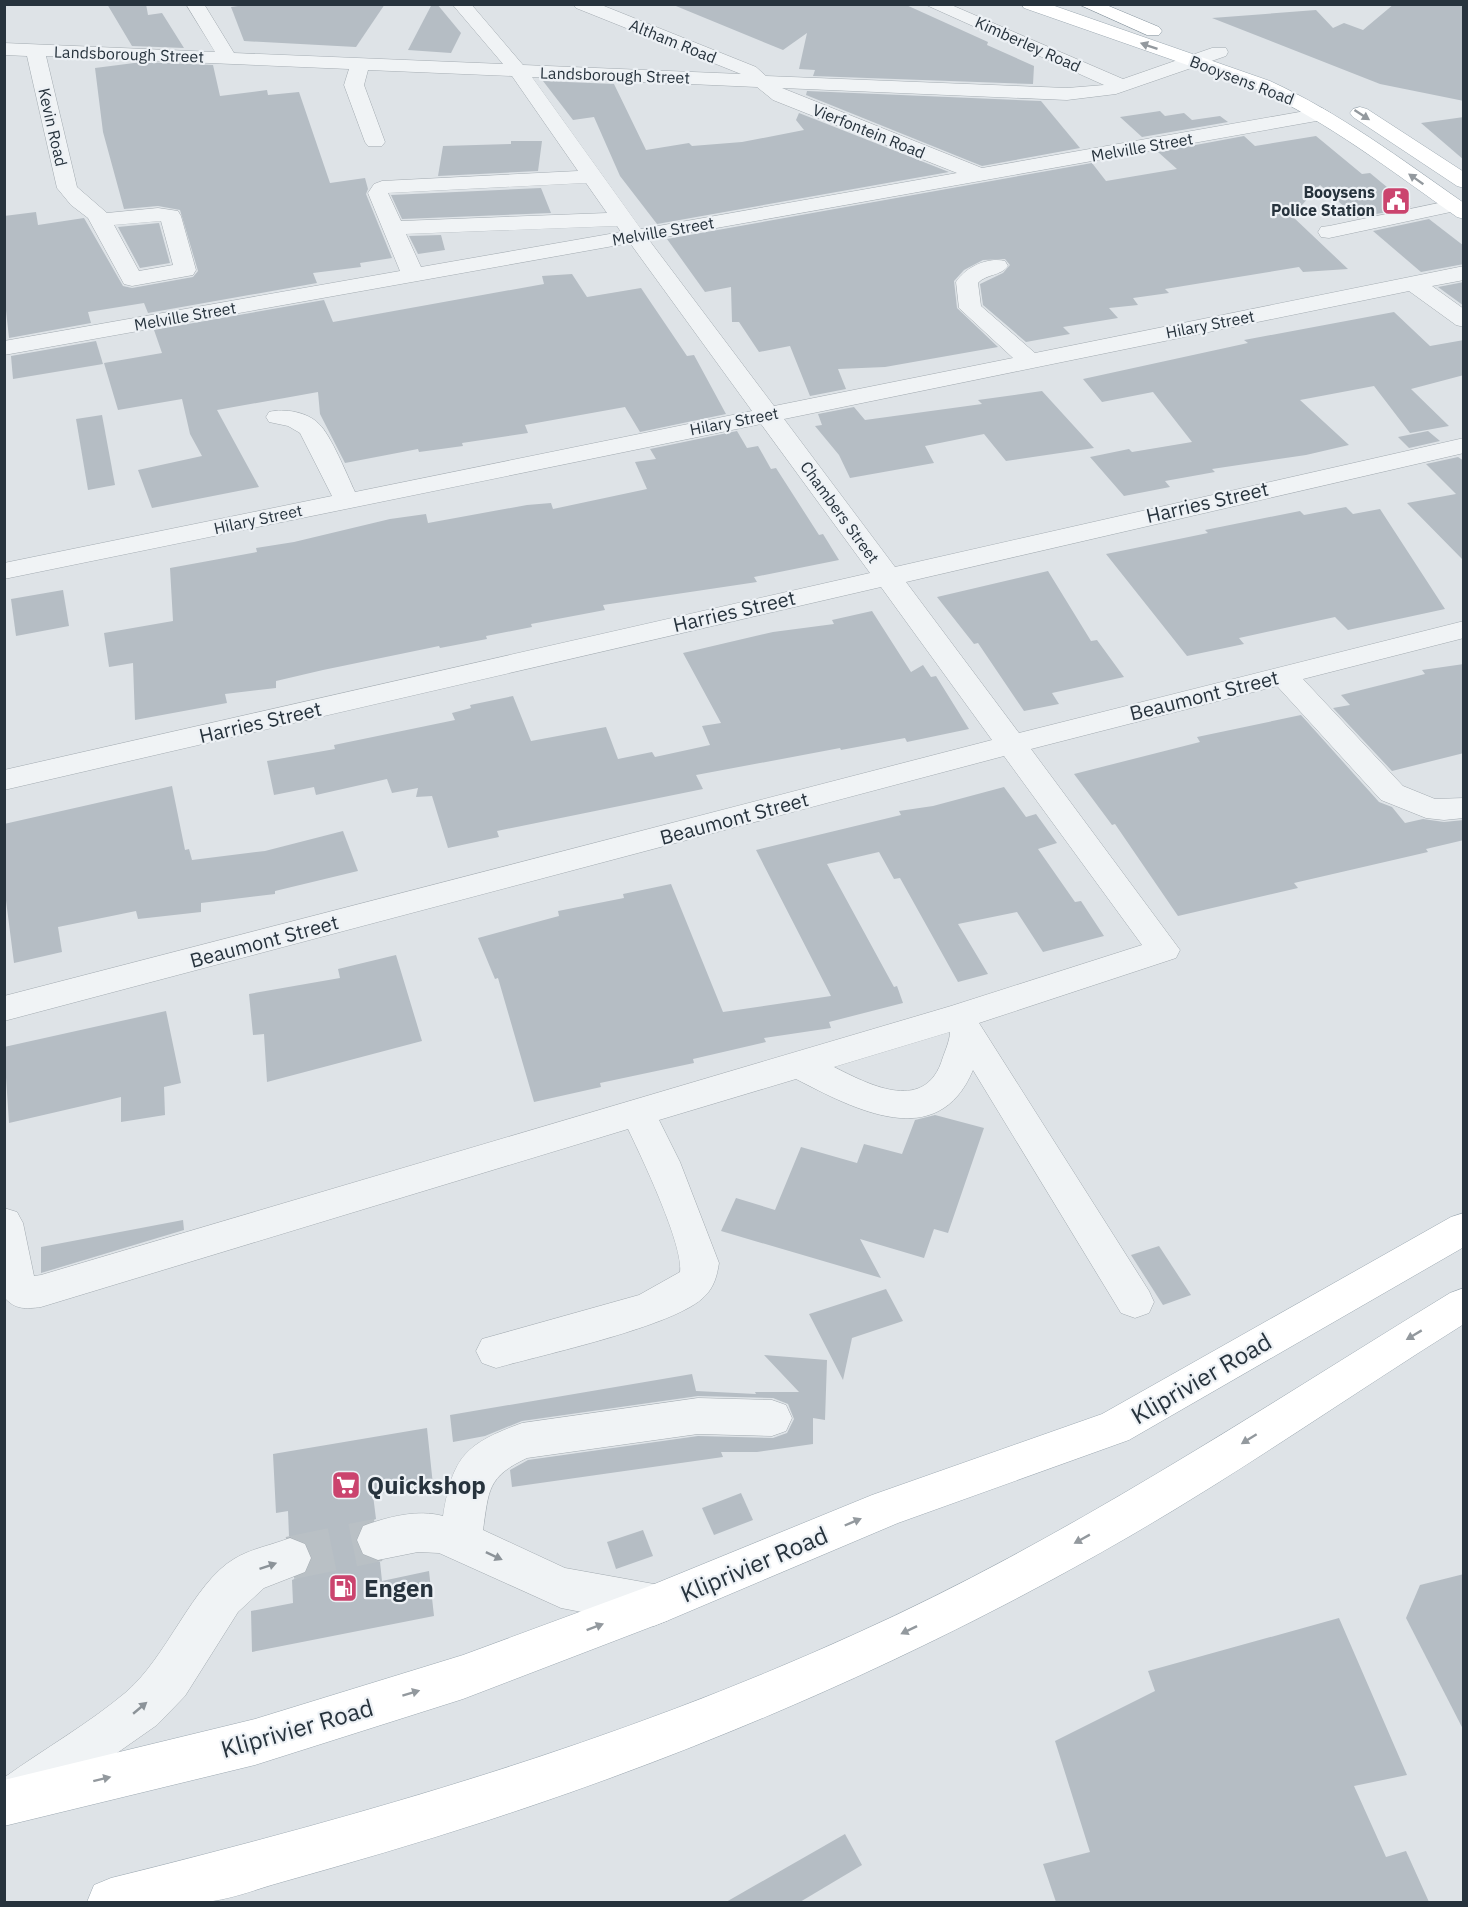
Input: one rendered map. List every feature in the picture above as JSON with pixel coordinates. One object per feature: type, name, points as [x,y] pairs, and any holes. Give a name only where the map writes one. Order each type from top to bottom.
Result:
[{"type":"main road","name":"Booysens Road","points":[[1030,4],[1278,91],[1322,114],[1458,209]]},
{"type":"main road","name":"Booysens Road","points":[[1073,4],[1287,75]]},
{"type":"main road","points":[[1087,4],[1153,31]]},
{"type":"main road","points":[[1345,104],[1464,182]]},
{"type":"main road","name":"Kliprivier Road","points":[[6,1803],[255,1742],[463,1677],[654,1605],[887,1508],[1115,1427],[1464,1228]]},
{"type":"main road","points":[[111,1902],[266,1865],[505,1793],[745,1704],[873,1648],[975,1598],[1159,1497],[1464,1304]]},
{"type":"street","points":[[195,4],[228,58]]},
{"type":"street","points":[[461,4],[519,72]]},
{"type":"street","name":"Altham Road","points":[[582,4],[742,68],[762,80]]},
{"type":"street","name":"Kimberley Road","points":[[933,4],[1123,86]]},
{"type":"street","name":"Landsborough Street","points":[[4,49],[1067,94],[1092,93],[1123,86],[1219,52]]},
{"type":"street","name":"Kevin Road","points":[[35,50],[67,188],[78,201],[97,214],[100,220]]},
{"type":"street","points":[[360,64],[354,85],[375,142]]},
{"type":"street","name":"Chambers Street","points":[[519,72],[591,183],[629,228],[770,414],[885,576],[1013,744],[1164,950],[1159,954],[963,1025]]},
{"type":"street","name":"Vierfontein Road","points":[[762,80],[780,96],[981,175]]},
{"type":"street","name":"Melville Street","points":[[4,348],[413,275],[629,228],[981,175],[1322,114]]},
{"type":"street","points":[[380,168],[591,183]]},
{"type":"street","points":[[413,275],[378,193],[381,188],[389,185],[591,183]]},
{"type":"street","points":[[384,207],[407,206]]},
{"type":"street","points":[[1329,232],[1458,209]]},
{"type":"street","points":[[393,228],[629,228]]},
{"type":"street","points":[[997,266],[974,274],[967,282],[970,308],[1029,361]]},
{"type":"street","name":"Hilary Street","points":[[4,571],[1464,273]]},
{"type":"street","points":[[1413,284],[1464,320]]},
{"type":"street","points":[[278,417],[295,420],[310,428],[347,500]]},
{"type":"street","name":"Harries Street","points":[[4,780],[885,576],[1464,445]]},
{"type":"street","name":"Beaumont Street","points":[[4,1009],[1013,744],[1464,629]]},
{"type":"street","points":[[1283,675],[1392,793],[1414,804],[1444,812],[1464,808]]},
{"type":"street","points":[[798,1064],[842,1086],[886,1104],[913,1105],[939,1095],[954,1072],[963,1025]]},
{"type":"street","points":[[4,1223],[16,1283],[24,1293],[41,1291],[798,1064],[963,1025]]},
{"type":"street","points":[[963,1025],[1135,1302]]},
{"type":"street","points":[[496,1351],[648,1309],[690,1287],[698,1277],[700,1263],[683,1214],[662,1162],[637,1112]]},
{"type":"street","points":[[460,1540],[470,1480],[492,1455],[522,1441],[698,1416],[772,1418]]},
{"type":"street","points":[[378,1540],[418,1533],[439,1534],[460,1540],[521,1571],[561,1588],[654,1605]]},
{"type":"street","points":[[6,1803],[141,1709],[169,1681],[223,1598],[238,1582],[249,1573],[290,1558]]},
{"type":"building","points":[[107,4],[146,4],[148,15],[162,13],[184,48],[132,46]]},
{"type":"building","points":[[252,4],[385,4],[356,47],[244,41],[231,7]]},
{"type":"building","points":[[432,4],[437,4],[461,33],[451,53],[408,50]]},
{"type":"building","points":[[671,4],[904,4],[988,42],[987,45],[1034,66],[1033,84],[813,76],[815,70],[799,69],[807,33],[783,50]]},
{"type":"building","points":[[1394,4],[1464,4],[1464,101],[1380,84],[1212,18],[1316,10],[1333,28],[1344,23],[1363,30]]},
{"type":"building","points":[[142,62],[213,65],[220,96],[267,90],[268,95],[299,92],[330,183],[365,178],[368,189],[366,194],[392,258],[360,263],[361,267],[313,273],[317,283],[148,313],[144,303],[88,312],[91,323],[9,338],[4,292],[4,216],[36,212],[38,225],[84,218],[123,286],[132,288],[193,277],[198,271],[180,210],[158,206],[124,209],[103,132],[95,68]]},
{"type":"building","points":[[543,81],[614,84],[646,150],[689,143],[692,146],[742,142],[804,130],[796,120],[799,113],[949,172],[657,224],[620,176],[594,117],[573,120]]},
{"type":"building","points":[[807,91],[1041,101],[1080,148],[982,166],[806,95]]},
{"type":"building","points":[[1160,111],[1165,116],[1184,113],[1192,120],[1220,116],[1228,122],[1142,137],[1120,117]]},
{"type":"building","points":[[1464,117],[1464,160],[1421,123]]},
{"type":"building","points":[[1244,136],[1255,146],[1316,136],[1362,174],[1370,173],[1411,207],[1357,218],[1320,185],[1292,216],[1348,269],[1303,272],[1299,267],[1165,289],[1169,293],[1133,298],[1138,305],[1109,308],[1118,318],[1063,327],[1070,334],[1026,342],[983,305],[980,284],[1003,273],[1010,265],[1005,259],[983,260],[964,270],[954,281],[957,308],[998,347],[885,367],[838,369],[846,389],[810,396],[790,346],[759,352],[739,322],[732,322],[731,287],[705,292],[667,239],[1092,163],[1106,181],[1177,169],[1158,152]]},
{"type":"building","points":[[511,141],[542,141],[538,171],[438,176],[443,146],[511,144]]},
{"type":"building","points":[[541,188],[551,213],[402,219],[391,195]]},
{"type":"building","points":[[1429,219],[1464,246],[1464,264],[1421,272],[1373,231]]},
{"type":"building","points":[[159,223],[170,263],[140,268],[118,227]]},
{"type":"building","points":[[441,235],[445,250],[418,254],[409,236]]},
{"type":"building","points":[[572,274],[587,297],[641,288],[687,356],[694,355],[726,414],[640,432],[625,407],[525,425],[528,433],[462,443],[463,446],[419,452],[418,449],[345,463],[320,414],[318,392],[217,410],[259,487],[152,508],[138,470],[202,456],[190,434],[182,399],[118,410],[104,363],[162,353],[154,330],[324,300],[333,322],[544,284],[542,276]]},
{"type":"building","points":[[1464,282],[1464,306],[1438,287]]},
{"type":"building","points":[[1394,312],[1430,346],[1464,340],[1464,375],[1411,389],[1449,426],[1410,433],[1374,386],[1300,400],[1349,445],[1306,455],[1212,469],[1215,472],[1165,481],[1170,487],[1124,496],[1090,457],[1129,449],[1132,452],[1192,442],[1153,392],[1102,402],[1083,379],[1248,343],[1244,340]]},
{"type":"building","points":[[96,341],[103,364],[13,379],[11,356]]},
{"type":"building","points":[[1042,391],[1094,448],[1006,461],[984,434],[925,446],[934,463],[850,478],[839,455],[815,426],[822,425],[818,414],[854,407],[865,420],[982,404],[978,400]]},
{"type":"building","points":[[102,415],[115,485],[88,490],[76,419]]},
{"type":"building","points":[[737,431],[747,448],[758,446],[771,469],[776,468],[819,535],[823,534],[839,560],[754,577],[757,582],[603,605],[605,610],[531,624],[532,627],[486,636],[487,639],[440,648],[439,646],[323,670],[276,681],[276,688],[225,694],[227,703],[135,720],[133,663],[109,667],[104,633],[173,621],[170,568],[257,552],[256,548],[294,542],[390,519],[426,514],[428,523],[527,505],[551,503],[553,509],[647,489],[635,462],[656,459],[650,449]]},
{"type":"building","points":[[1428,431],[1440,441],[1409,448],[1398,437]]},
{"type":"building","points":[[1458,457],[1464,461],[1464,561],[1407,503],[1456,494],[1426,464]]},
{"type":"building","points":[[1346,507],[1353,514],[1380,509],[1445,609],[1348,630],[1335,617],[1239,638],[1244,644],[1187,656],[1106,554],[1208,533],[1205,530],[1300,511],[1304,515]]},
{"type":"building","points":[[1048,571],[1091,641],[1097,640],[1124,677],[1052,693],[1059,704],[1024,711],[978,643],[974,644],[937,597]]},
{"type":"building","points":[[63,590],[69,626],[16,636],[11,599]]},
{"type":"building","points":[[872,611],[911,672],[923,665],[931,677],[936,676],[969,729],[907,742],[905,738],[841,750],[840,748],[696,775],[703,789],[497,831],[499,837],[448,848],[432,796],[416,797],[418,788],[392,793],[387,779],[316,795],[314,787],[274,795],[267,761],[335,749],[334,745],[455,720],[452,713],[471,708],[470,705],[513,696],[531,741],[606,727],[618,759],[652,752],[655,757],[710,745],[702,726],[721,723],[683,653],[773,632],[834,624],[832,620]]},
{"type":"building","points":[[1464,664],[1464,753],[1392,771],[1333,708],[1350,705],[1341,695],[1425,674],[1422,670]]},
{"type":"building","points":[[1301,715],[1379,802],[1392,807],[1405,823],[1423,819],[1444,822],[1464,820],[1464,840],[1426,849],[1428,852],[1294,883],[1298,888],[1178,916],[1115,824],[1112,825],[1074,774],[1200,742],[1197,737]]},
{"type":"building","points":[[172,786],[185,850],[189,849],[192,860],[265,851],[343,831],[358,871],[275,891],[275,894],[201,903],[201,912],[138,919],[136,911],[58,927],[62,952],[14,963],[4,885],[4,824]]},
{"type":"building","points":[[1004,787],[1026,817],[1036,814],[1057,843],[1038,849],[1075,902],[1081,901],[1104,936],[1043,952],[1017,912],[958,924],[988,974],[958,982],[900,878],[894,879],[879,852],[827,864],[894,987],[897,986],[903,1003],[829,1022],[831,1028],[764,1038],[766,1042],[693,1059],[694,1063],[600,1083],[601,1087],[534,1102],[498,978],[495,979],[478,938],[559,916],[558,911],[624,898],[623,894],[671,884],[723,1012],[831,996],[756,850],[901,815],[899,811],[933,806]]},
{"type":"building","points":[[396,955],[422,1041],[267,1082],[264,1034],[253,1035],[249,994],[340,978],[338,969]]},
{"type":"building","points":[[166,1011],[181,1083],[164,1087],[165,1115],[121,1122],[121,1097],[9,1123],[4,1047]]},
{"type":"building","points":[[935,1115],[984,1128],[948,1233],[934,1229],[924,1258],[860,1239],[881,1278],[721,1231],[736,1198],[775,1210],[801,1147],[857,1163],[864,1144],[902,1154],[915,1120]]},
{"type":"building","points":[[183,1220],[184,1230],[41,1273],[41,1247]]},
{"type":"building","points":[[1159,1246],[1191,1295],[1163,1305],[1131,1255]]},
{"type":"building","points":[[886,1289],[903,1321],[852,1338],[843,1380],[809,1314]]},
{"type":"building","points":[[764,1355],[827,1360],[825,1420],[813,1418],[813,1444],[757,1452],[721,1452],[723,1457],[512,1487],[510,1470],[528,1460],[698,1436],[773,1438],[787,1433],[794,1419],[788,1404],[773,1398],[698,1396],[522,1421],[485,1436],[453,1442],[450,1415],[692,1374],[696,1391],[756,1394],[755,1392],[799,1392]]},
{"type":"building","points":[[427,1428],[433,1485],[373,1495],[376,1519],[361,1525],[355,1541],[362,1556],[380,1562],[382,1581],[429,1571],[434,1616],[252,1652],[251,1611],[293,1603],[292,1580],[306,1574],[313,1559],[306,1542],[289,1536],[288,1511],[276,1513],[273,1454]]},
{"type":"building","points":[[741,1493],[753,1520],[714,1535],[702,1508]]},
{"type":"building","points":[[643,1530],[653,1556],[616,1569],[607,1542]]},
{"type":"building","points":[[1464,1574],[1464,1731],[1406,1618],[1420,1585]]},
{"type":"building","points":[[1339,1618],[1407,1775],[1354,1786],[1386,1857],[1406,1851],[1429,1902],[1056,1902],[1043,1864],[1090,1852],[1055,1741],[1155,1691],[1148,1671]]},
{"type":"building","points":[[845,1834],[862,1865],[800,1902],[726,1902]]},
{"type":"tunnel","points":[[290,1558],[378,1540]]},
{"type":"place","name":"Booysens Police Station","points":[[1396,201]]},
{"type":"place","name":"Quickshop","points":[[346,1485]]},
{"type":"place","name":"Engen","points":[[343,1588]]}]
